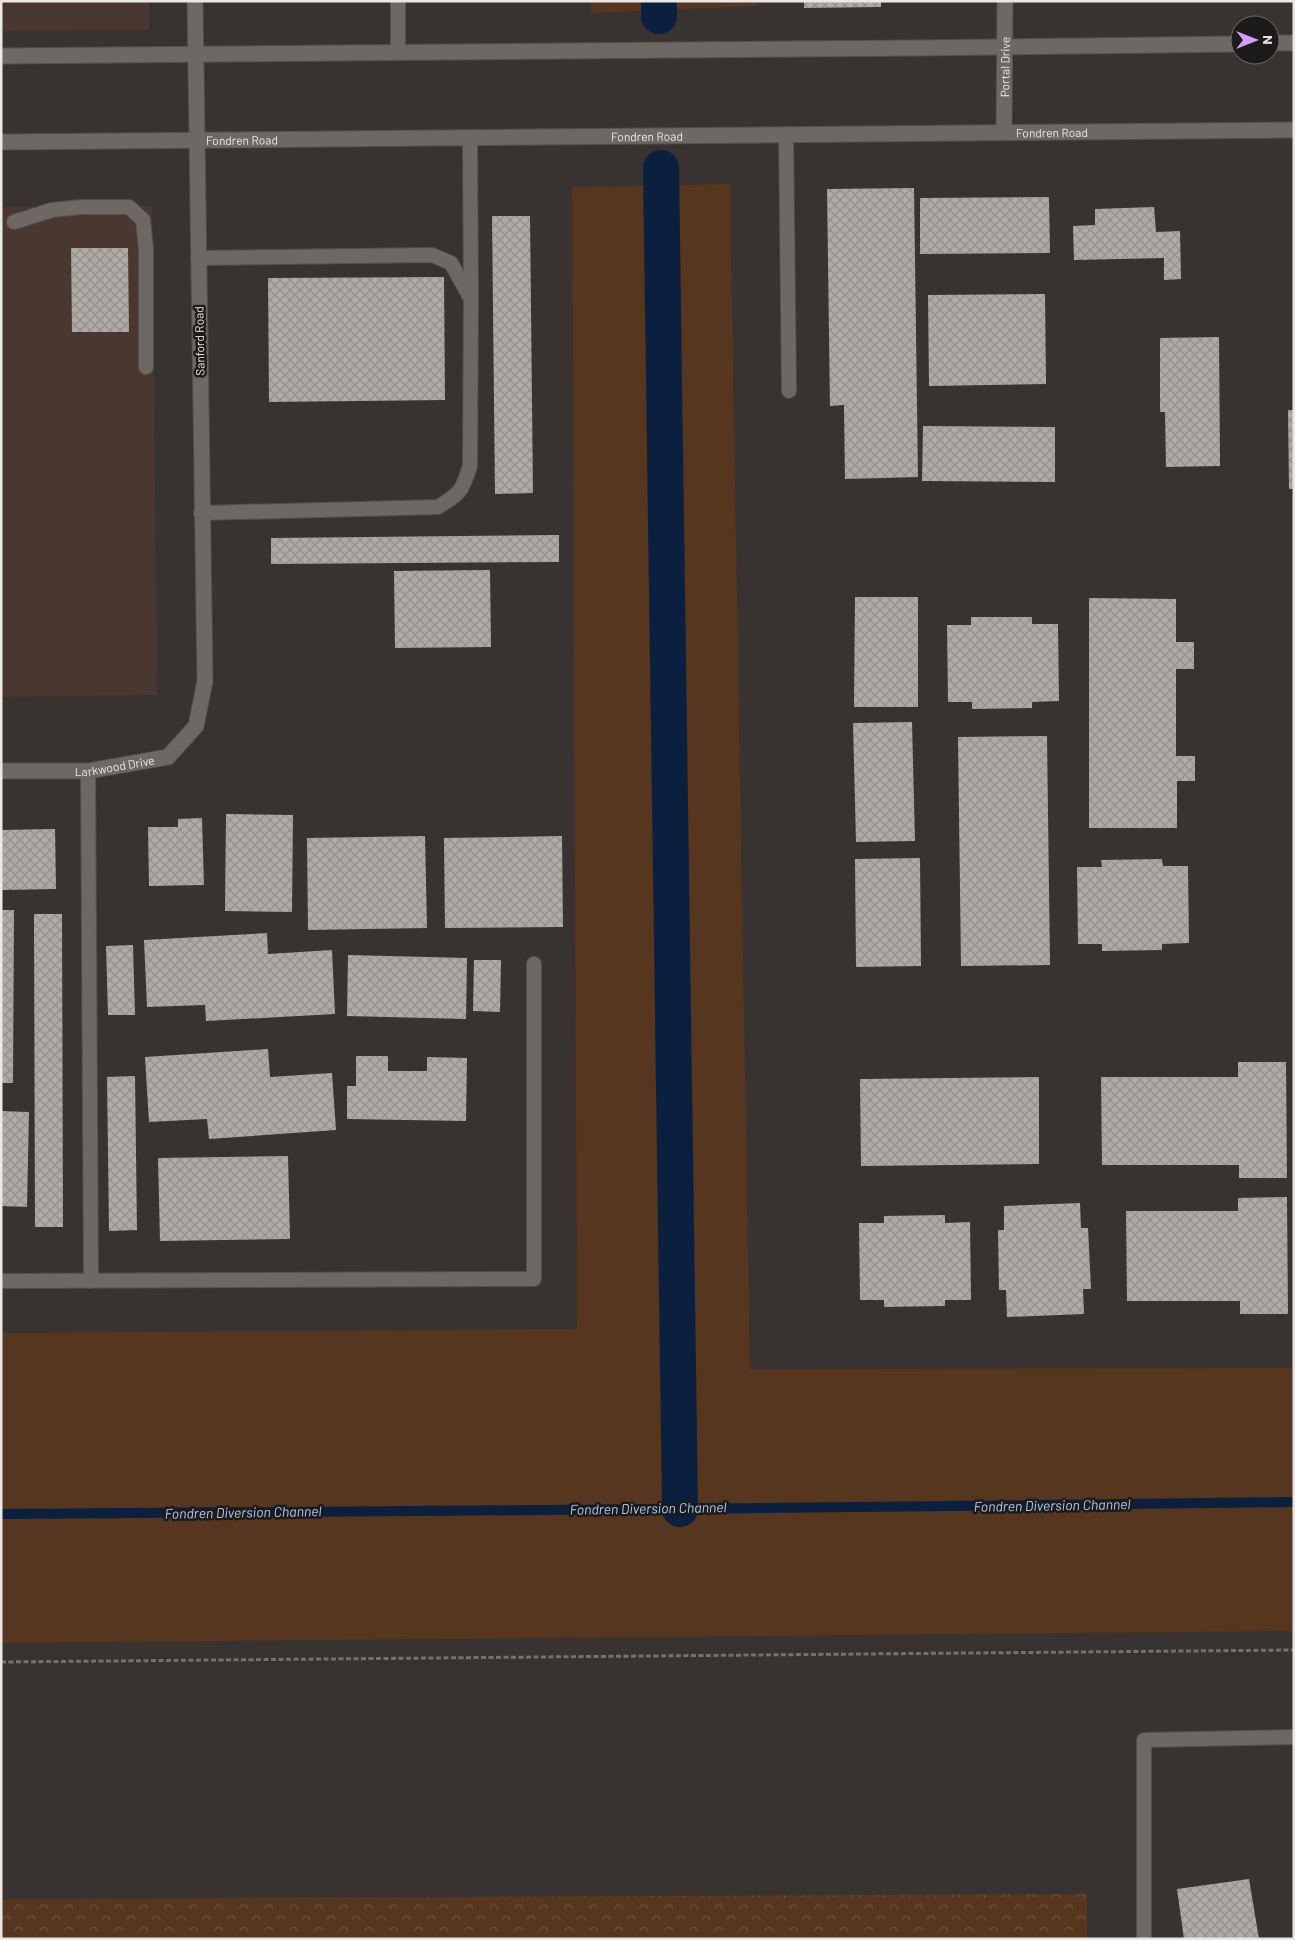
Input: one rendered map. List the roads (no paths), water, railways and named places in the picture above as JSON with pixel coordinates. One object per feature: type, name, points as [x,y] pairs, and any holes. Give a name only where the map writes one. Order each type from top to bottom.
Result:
[{"type":"main road","name":"Sanford Road","points":[[195,1],[201,512],[205,681]]},
{"type":"main road","name":"Portal Drive","points":[[1004,132],[1005,1]]},
{"type":"main road","points":[[1280,43],[1294,43]]},
{"type":"main road","points":[[1,56],[1230,44]]},
{"type":"main road","name":"Fondren Road","points":[[1,142],[1294,130]]},
{"type":"main road","name":"Larkwood Drive","points":[[1,771],[88,771],[168,757],[196,726],[205,681]]},
{"type":"lane","points":[[398,1],[398,52]]},
{"type":"lane","points":[[786,134],[789,390]]},
{"type":"lane","points":[[201,512],[438,507],[462,489],[470,466],[472,299],[470,137]]},
{"type":"lane","points":[[14,222],[52,210],[82,207],[129,207],[142,220],[146,249],[146,367]]},
{"type":"lane","points":[[198,258],[432,255],[451,262],[472,299]]},
{"type":"lane","points":[[88,771],[91,1281]]},
{"type":"lane","points":[[1,1282],[534,1279],[534,964]]},
{"type":"lane","points":[[1144,1939],[1144,1740],[1294,1737]]},
{"type":"waterway","points":[[659,1],[659,16]]},
{"type":"waterway","points":[[661,168],[680,1509]]},
{"type":"waterway","name":"Fondren Diversion Channel","points":[[1,1514],[1294,1502]]}]
